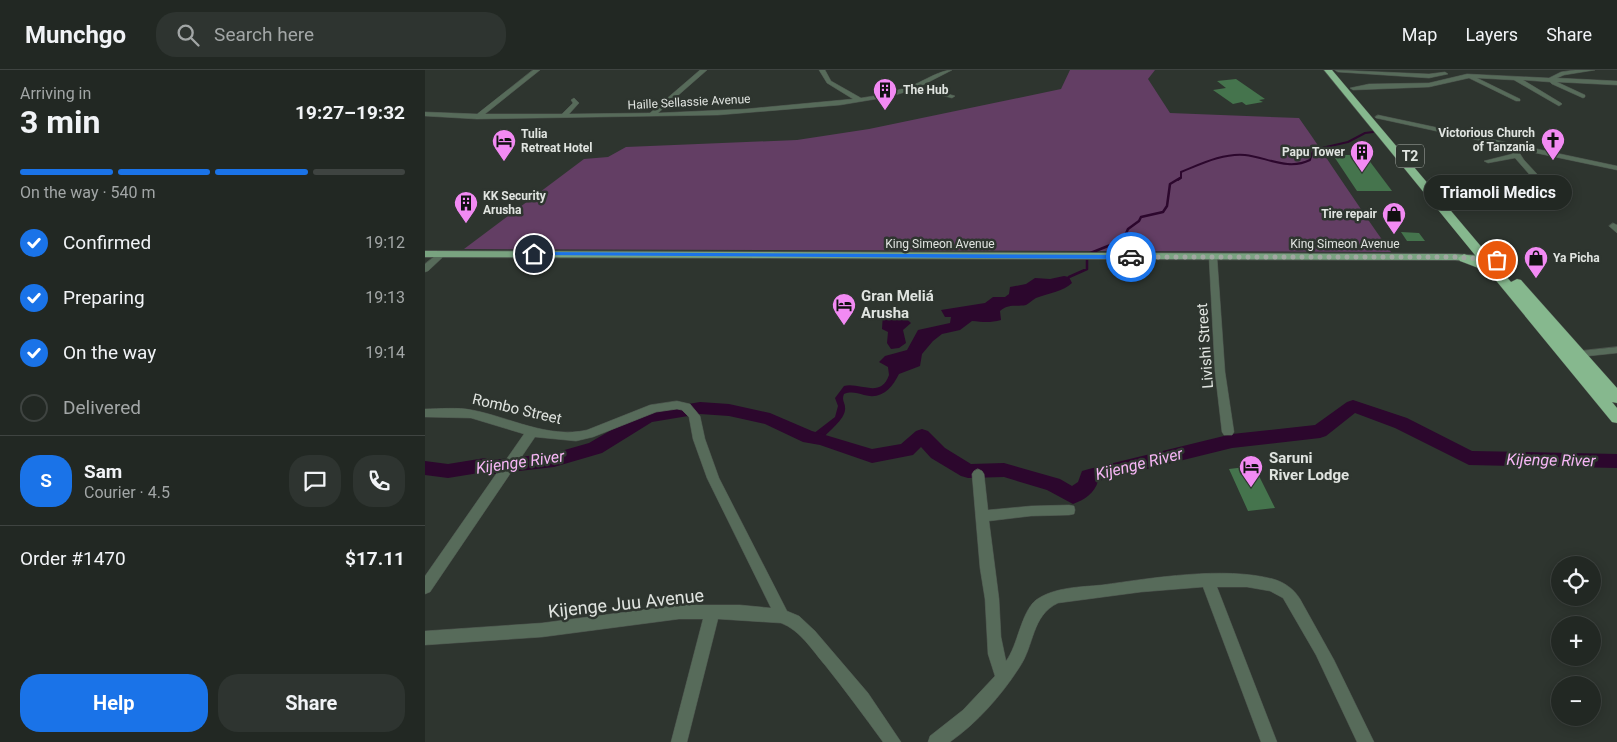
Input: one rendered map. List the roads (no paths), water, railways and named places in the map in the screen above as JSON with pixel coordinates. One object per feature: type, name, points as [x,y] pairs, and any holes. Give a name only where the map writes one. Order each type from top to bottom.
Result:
[{"type":"highway","name":"T2","points":[[1328,70],[1470,242],[1579,354],[1617,398]]},
{"type":"highway","name":"T2","points":[[1337,70],[1378,117],[1617,418]]},
{"type":"highway","points":[[1470,242],[1460,257],[1495,266]]},
{"type":"main road","name":"King Simeon Avenue","points":[[425,254],[1460,257],[1495,266]]},
{"type":"street","points":[[477,117],[537,70]]},
{"type":"street","points":[[652,116],[704,70]]},
{"type":"street","points":[[822,70],[829,82],[859,100]]},
{"type":"street","name":"Haille Sellassie Avenue","points":[[425,114],[477,117],[652,116],[753,110],[859,100],[917,87],[949,70]]},
{"type":"street","points":[[1337,70],[1429,76],[1445,74]]},
{"type":"street","points":[[1436,70],[1460,77]]},
{"type":"street","points":[[1487,70],[1497,77]]},
{"type":"street","points":[[1551,79],[1563,73],[1591,70]]},
{"type":"street","points":[[1531,71],[1540,79]]},
{"type":"street","points":[[1471,76],[1479,82],[1517,100]]},
{"type":"street","points":[[1353,88],[1429,85],[1471,76],[1615,84]]},
{"type":"street","points":[[1515,78],[1559,104]]},
{"type":"street","points":[[1551,79],[1554,83],[1583,96]]},
{"type":"street","points":[[917,87],[952,96]]},
{"type":"street","points":[[564,116],[576,103],[574,100]]},
{"type":"street","points":[[1378,117],[1616,169]]},
{"type":"street","points":[[1513,145],[1516,156],[1546,188]]},
{"type":"street","points":[[1487,161],[1516,156]]},
{"type":"street","points":[[425,269],[441,254]]},
{"type":"street","name":"Livishi Street","points":[[1213,257],[1220,372],[1228,432]]},
{"type":"street","points":[[1579,354],[1617,350]]},
{"type":"street","name":"Rombo Street","points":[[425,413],[471,414],[532,432],[576,437],[589,434],[654,408],[677,405],[690,411],[713,478],[782,616]]},
{"type":"street","points":[[425,588],[532,432]]},
{"type":"street","points":[[978,474],[985,552],[992,599],[993,637],[1003,676]]},
{"type":"street","points":[[983,516],[1031,511],[1069,510]]},
{"type":"street","points":[[1207,580],[1269,742]]},
{"type":"street","points":[[936,742],[956,729],[983,704],[1015,662],[1025,643],[1037,608],[1047,601],[1057,597],[1207,580],[1243,580],[1275,586],[1288,594],[1315,638],[1366,742]]},
{"type":"street","name":"Kijenge Juu Avenue","points":[[427,640],[560,628],[679,612],[740,612],[782,616],[794,621],[810,636],[862,699],[893,742]]},
{"type":"street","points":[[679,742],[712,612]]},
{"type":"waterway","points":[[1178,180],[1181,178],[1181,172],[1212,160],[1229,156],[1253,156],[1285,164],[1302,163],[1310,160],[1313,150],[1348,142],[1365,133],[1373,132]]},
{"type":"waterway","points":[[1088,254],[1123,240],[1128,229],[1139,221],[1141,217],[1163,212],[1167,206],[1170,184],[1180,178]]},
{"type":"waterway","points":[[1069,277],[1087,269],[1087,260]]},
{"type":"waterway","name":"Kijenge River","points":[[425,468],[448,471],[485,465],[493,467],[554,460],[595,448],[648,416],[700,408],[729,410],[770,419],[809,437],[822,439],[872,456],[906,450],[922,436],[938,453],[968,471],[1004,470],[1053,484],[1073,496],[1087,486],[1089,476],[1232,441],[1320,431],[1353,406],[1401,423],[1469,458],[1617,461]]},
{"type":"place","name":"The Hub","points":[[885,111]]},
{"type":"place","name":"Victorious Church of Tanzania","points":[[1553,161]]},
{"type":"place","name":"Tulia Retreat Hotel","points":[[504,162]]},
{"type":"place","name":"Papu Tower","points":[[1362,173]]},
{"type":"place","name":"KK Security Arusha","points":[[466,224]]},
{"type":"place","name":"Tire repair","points":[[1394,235]]},
{"type":"place","name":"Triamoli Medics","points":[[1497,260]]},
{"type":"place","name":"Ya Picha","points":[[1536,279]]},
{"type":"place","name":"Gran Meliá Arusha","points":[[844,326]]},
{"type":"place","name":"Saruni River Lodge","points":[[1251,488]]}]
